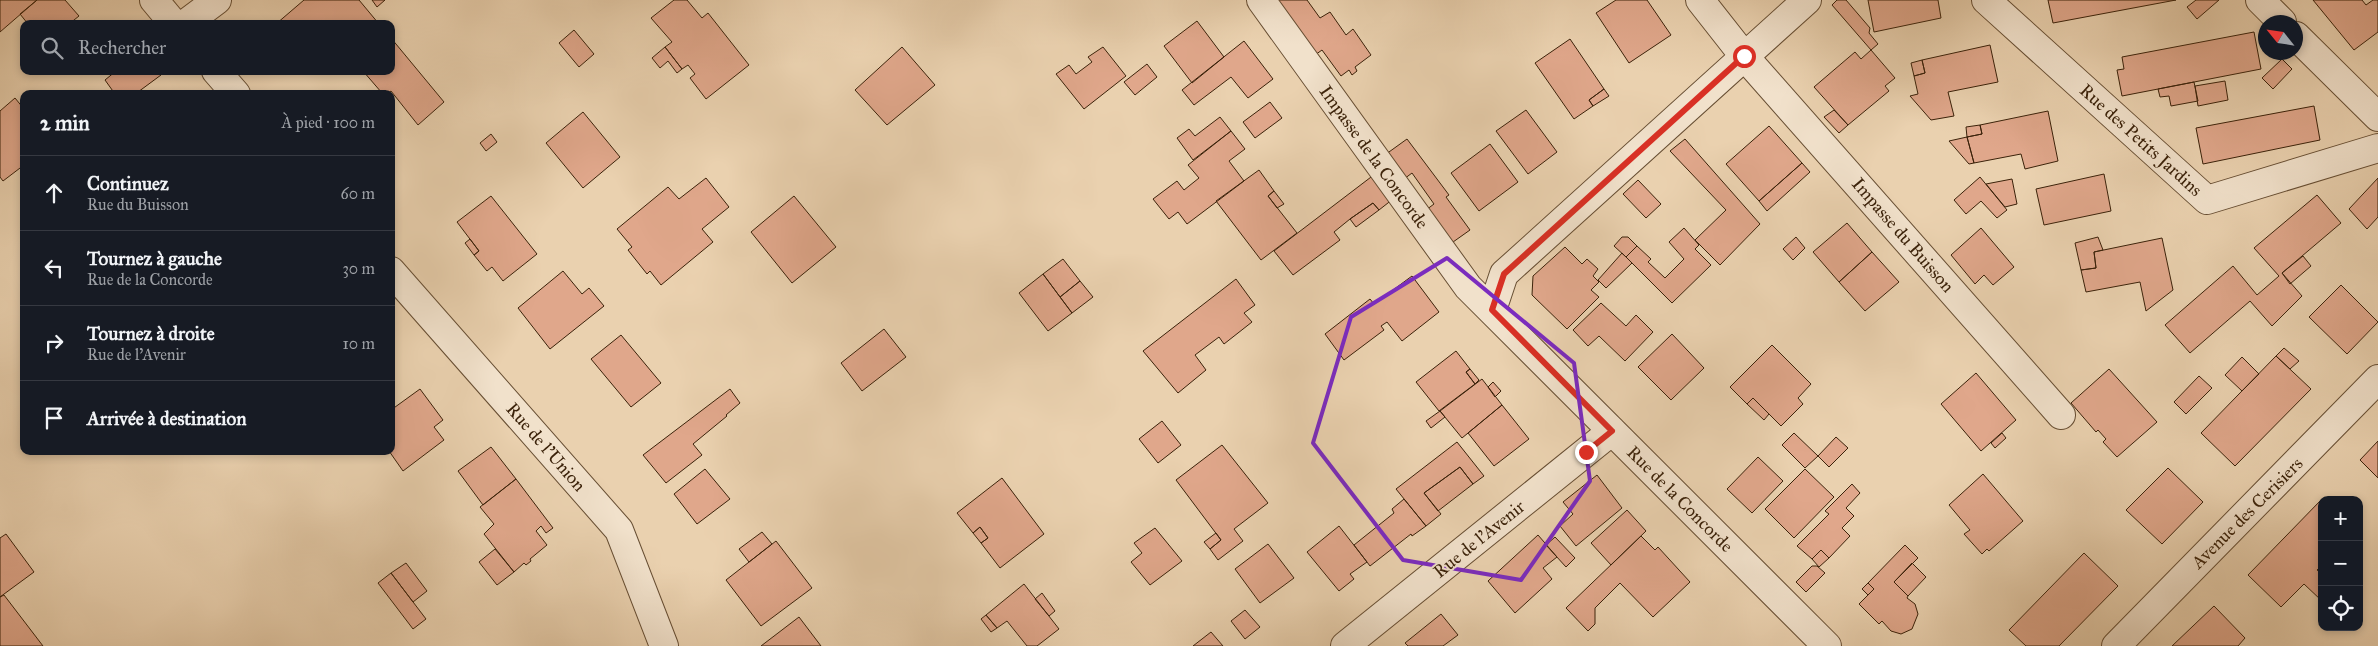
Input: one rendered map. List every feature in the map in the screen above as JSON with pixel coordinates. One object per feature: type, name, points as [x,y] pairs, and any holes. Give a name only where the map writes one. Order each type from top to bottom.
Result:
[{"type":"street","points":[[154,0],[171,20]]},
{"type":"street","points":[[190,20],[217,0]]},
{"type":"street","name":"Impasse de la Concorde","points":[[1261,0],[1468,287],[1492,310]]},
{"type":"street","name":"Impasse du Buisson","points":[[1700,0],[1744,56],[2061,415]]},
{"type":"street","points":[[1492,310],[1504,274],[1807,0]]},
{"type":"street","name":"Rue des Petits Jardins","points":[[1986,0],[2207,200],[2378,148]]},
{"type":"street","points":[[2260,0],[2275,15]]},
{"type":"street","points":[[2303,43],[2378,117]]},
{"type":"street","points":[[219,75],[233,90]]},
{"type":"street","name":"Rue de l'Union","points":[[395,276],[619,530],[664,646]]},
{"type":"street","name":"Rue de la Concorde","points":[[1492,310],[1826,646]]},
{"type":"street","name":"Avenue des Cerisiers","points":[[2116,646],[2378,380]]},
{"type":"street","name":"Rue de l'Avenir","points":[[1345,646],[1612,431]]},
{"type":"highlighted area","points":[[1447,258],[1574,363],[1590,481],[1521,580],[1403,560],[1313,443],[1351,317]]},
{"type":"building","points":[[0,0],[37,0],[0,32]]},
{"type":"building","points":[[37,0],[65,0],[79,16],[74,20],[25,20],[20,14]]},
{"type":"building","points":[[304,0],[359,0],[376,20],[281,20]]},
{"type":"building","points":[[372,0],[385,0],[377,7]]},
{"type":"building","points":[[674,0],[687,0],[702,18],[708,13],[749,65],[706,99],[690,78],[695,74],[688,65],[682,69],[665,47],[672,42],[651,18]]},
{"type":"building","points":[[1276,0],[1307,0],[1320,18],[1330,12],[1346,35],[1353,29],[1371,55],[1355,67],[1357,71],[1352,75],[1349,70],[1341,76],[1322,50],[1315,55]]},
{"type":"building","points":[[1616,0],[1647,0],[1671,35],[1629,63],[1596,13]]},
{"type":"building","points":[[1837,0],[1846,0],[1870,28],[1869,33],[1878,44],[1871,50],[1832,5]]},
{"type":"building","points":[[1868,0],[1938,0],[1941,18],[1874,32]]},
{"type":"building","points":[[2048,0],[2176,0],[2053,23]]},
{"type":"building","points":[[2196,0],[2219,0],[2197,19],[2187,7]]},
{"type":"building","points":[[2313,0],[2362,0],[2366,5],[2373,0],[2378,0],[2378,32],[2354,50]]},
{"type":"building","points":[[1197,21],[1224,57],[1192,83],[1164,46]]},
{"type":"building","points":[[574,30],[594,54],[579,67],[559,43]]},
{"type":"building","points":[[2254,32],[2261,69],[2122,96],[2117,70],[2124,69],[2122,57]]},
{"type":"building","points":[[1570,39],[1604,89],[1589,100],[1593,106],[1574,119],[1535,63]]},
{"type":"building","points":[[1244,41],[1273,79],[1248,98],[1231,77],[1194,105],[1182,90]]},
{"type":"building","points":[[395,43],[444,102],[418,125],[395,96],[395,90],[379,90],[366,75],[395,75]]},
{"type":"building","points":[[1990,45],[1998,82],[1948,92],[1954,116],[1931,120],[1910,96],[1918,94],[1914,76],[1925,73],[1922,60]]},
{"type":"building","points":[[665,47],[682,69],[677,73],[668,61],[660,68],[652,58]]},
{"type":"building","points":[[902,47],[935,85],[887,125],[855,90]]},
{"type":"building","points":[[1103,47],[1126,76],[1084,109],[1056,74],[1069,65],[1076,74],[1092,62],[1088,57]]},
{"type":"building","points":[[1871,50],[1895,78],[1885,86],[1889,91],[1848,125],[1814,87],[1855,52],[1861,59]]},
{"type":"building","points":[[1922,60],[1925,73],[1914,76],[1911,63]]},
{"type":"building","points":[[2281,60],[2292,69],[2273,89],[2262,78]]},
{"type":"building","points":[[1147,64],[1157,77],[1135,95],[1124,82]]},
{"type":"building","points":[[111,75],[161,75],[141,90],[112,90],[105,80]]},
{"type":"building","points":[[2225,81],[2228,100],[2198,106],[2195,86]]},
{"type":"building","points":[[2194,82],[2198,101],[2171,106],[2169,96],[2160,97],[2158,89]]},
{"type":"building","points":[[1604,89],[1609,96],[1593,106],[1589,100]]},
{"type":"building","points":[[15,98],[20,104],[20,168],[3,181],[0,177],[0,111]]},
{"type":"building","points":[[1270,102],[1282,118],[1255,138],[1243,122]]},
{"type":"building","points":[[2314,106],[2320,140],[2203,164],[2196,128]]},
{"type":"building","points":[[1526,110],[1557,152],[1528,174],[1496,131]]},
{"type":"building","points":[[1834,110],[1848,125],[1839,133],[1824,117]]},
{"type":"building","points":[[2048,111],[2058,161],[2025,169],[2021,154],[1974,163],[1967,137],[1982,134],[1980,125]]},
{"type":"building","points":[[583,112],[620,157],[583,188],[546,143]]},
{"type":"building","points":[[1220,117],[1231,131],[1193,160],[1177,138],[1189,129],[1195,136]]},
{"type":"building","points":[[1980,125],[1982,134],[1967,137],[1966,127]]},
{"type":"building","points":[[1769,126],[1802,163],[1759,201],[1726,164]]},
{"type":"building","points":[[1231,131],[1245,149],[1229,161],[1244,181],[1187,224],[1178,212],[1169,219],[1153,199],[1177,181],[1184,190],[1199,178],[1188,165]]},
{"type":"building","points":[[491,134],[497,142],[486,151],[480,143]]},
{"type":"building","points":[[1967,137],[1974,163],[1969,164],[1949,141]]},
{"type":"building","points":[[1407,139],[1449,195],[1446,197],[1470,230],[1446,247],[1422,213],[1434,204],[1412,173],[1400,182],[1382,157]]},
{"type":"building","points":[[1685,139],[1760,224],[1720,265],[1695,240],[1726,210],[1670,151]]},
{"type":"building","points":[[1490,144],[1518,182],[1479,211],[1451,173]]},
{"type":"building","points":[[1802,163],[1810,172],[1767,211],[1759,201]]},
{"type":"building","points":[[1259,170],[1274,191],[1268,196],[1297,233],[1261,260],[1216,201]]},
{"type":"building","points":[[1375,174],[1393,199],[1379,210],[1373,203],[1350,219],[1334,232],[1340,240],[1293,275],[1274,251]]},
{"type":"building","points":[[2104,174],[2111,211],[2044,225],[2036,189]]},
{"type":"building","points":[[1980,177],[2007,210],[1997,218],[1981,201],[1966,214],[1954,200]]},
{"type":"building","points":[[706,178],[729,207],[702,229],[713,242],[661,285],[650,271],[647,274],[628,250],[632,247],[617,229],[668,187],[679,199]]},
{"type":"building","points":[[2378,178],[2378,217],[2367,229],[2349,209]]},
{"type":"building","points":[[2012,179],[2017,204],[2005,207],[1986,184]]},
{"type":"building","points":[[1638,180],[1661,204],[1646,218],[1623,194]]},
{"type":"building","points":[[1274,191],[1284,204],[1277,208],[1268,196]]},
{"type":"building","points":[[2317,195],[2341,223],[2282,273],[2302,296],[2272,326],[2250,301],[2190,353],[2165,325],[2233,266],[2257,295],[2279,276],[2254,248]]},
{"type":"building","points":[[491,196],[537,254],[503,281],[492,267],[487,271],[474,255],[479,251],[457,222]]},
{"type":"building","points":[[794,196],[836,247],[792,283],[751,232]]},
{"type":"building","points":[[1373,203],[1379,210],[1356,227],[1350,219]]},
{"type":"building","points":[[1847,223],[1872,252],[1839,282],[1813,252]]},
{"type":"building","points":[[1684,228],[1699,245],[1695,249],[1711,265],[1672,303],[1626,257],[1637,246],[1651,259],[1648,262],[1665,278],[1684,259],[1669,242]]},
{"type":"building","points":[[1981,228],[2014,267],[1993,285],[1984,275],[1975,284],[1951,255]]},
{"type":"building","points":[[1622,237],[1628,237],[1637,246],[1626,257],[1614,246]]},
{"type":"building","points":[[1796,237],[1805,248],[1793,260],[1783,249]]},
{"type":"building","points":[[2098,237],[2103,250],[2094,252],[2096,268],[2081,270],[2075,243]]},
{"type":"building","points":[[2162,238],[2173,290],[2146,311],[2140,282],[2086,292],[2081,270],[2096,268],[2094,252]]},
{"type":"building","points":[[470,239],[479,251],[474,255],[465,243]]},
{"type":"building","points":[[1565,247],[1582,264],[1587,259],[1598,269],[1593,276],[1599,282],[1591,290],[1599,297],[1567,329],[1532,295],[1533,276]]},
{"type":"building","points":[[1872,252],[1899,282],[1865,311],[1839,282]]},
{"type":"building","points":[[1622,253],[1632,263],[1606,288],[1598,280]]},
{"type":"building","points":[[2303,256],[2311,266],[2290,284],[2282,273]]},
{"type":"building","points":[[1063,259],[1080,281],[1060,297],[1043,274]]},
{"type":"building","points":[[563,271],[582,294],[589,288],[604,306],[550,349],[518,308]]},
{"type":"building","points":[[1043,274],[1072,313],[1048,331],[1019,293]]},
{"type":"building","points":[[1412,276],[1439,312],[1402,341],[1387,322],[1381,326],[1384,330],[1344,360],[1325,334],[1370,299],[1374,304]]},
{"type":"building","points":[[1236,279],[1255,305],[1244,313],[1252,322],[1224,344],[1219,337],[1195,355],[1206,370],[1178,393],[1143,351]]},
{"type":"building","points":[[1080,281],[1093,297],[1072,313],[1060,297]]},
{"type":"building","points":[[2341,285],[2378,322],[2347,354],[2309,317]]},
{"type":"building","points":[[1601,303],[1626,326],[1636,315],[1653,332],[1625,361],[1599,336],[1588,346],[1573,330]]},
{"type":"building","points":[[884,329],[906,357],[862,391],[841,363]]},
{"type":"building","points":[[1672,334],[1704,368],[1671,400],[1638,367]]},
{"type":"building","points":[[621,335],[661,383],[631,407],[591,359]]},
{"type":"building","points":[[1772,345],[1811,384],[1798,398],[1803,404],[1781,426],[1753,398],[1747,404],[1730,387]]},
{"type":"building","points":[[2284,348],[2299,361],[2290,369],[2276,356]]},
{"type":"building","points":[[1456,351],[1470,369],[1466,372],[1475,384],[1439,411],[1416,382]]},
{"type":"building","points":[[2276,356],[2311,389],[2235,466],[2201,433]]},
{"type":"building","points":[[2242,357],[2259,374],[2242,391],[2225,375]]},
{"type":"building","points":[[1470,369],[1479,380],[1475,384],[1466,372]]},
{"type":"building","points":[[2109,369],[2157,422],[2117,457],[2103,442],[2106,439],[2098,430],[2096,432],[2071,403]]},
{"type":"building","points":[[1976,373],[2016,420],[1981,451],[1941,404]]},
{"type":"building","points":[[2199,376],[2212,388],[2186,414],[2174,402]]},
{"type":"building","points":[[1482,379],[1502,405],[1462,438],[1440,411]]},
{"type":"building","points":[[1493,382],[1501,391],[1495,397],[1488,387]]},
{"type":"building","points":[[420,389],[443,420],[434,427],[444,440],[403,471],[392,455],[395,455],[395,407]]},
{"type":"building","points":[[730,389],[740,403],[693,444],[702,455],[666,483],[643,455]]},
{"type":"building","points":[[1753,398],[1769,414],[1764,420],[1747,404]]},
{"type":"building","points":[[1502,405],[1529,439],[1494,466],[1468,433]]},
{"type":"building","points":[[1440,411],[1445,417],[1431,428],[1426,421]]},
{"type":"building","points":[[1162,421],[1181,445],[1158,463],[1139,439]]},
{"type":"building","points":[[1794,433],[1818,456],[1805,468],[1782,445]]},
{"type":"building","points":[[2002,433],[2006,438],[1995,448],[1991,443]]},
{"type":"building","points":[[1836,437],[1848,448],[1829,467],[1818,456]]},
{"type":"building","points":[[2378,441],[2378,478],[2360,460]]},
{"type":"building","points":[[1457,442],[1484,476],[1473,484],[1460,467],[1424,493],[1441,514],[1426,526],[1396,489]]},
{"type":"building","points":[[1222,445],[1268,503],[1234,529],[1243,541],[1218,560],[1210,549],[1221,540],[1176,480]]},
{"type":"building","points":[[491,447],[516,479],[483,505],[458,471]]},
{"type":"building","points":[[1758,457],[1783,481],[1752,513],[1727,489]]},
{"type":"building","points":[[1460,467],[1473,484],[1438,511],[1424,493]]},
{"type":"building","points":[[2168,468],[2203,502],[2162,544],[2126,510]]},
{"type":"building","points":[[705,469],[730,499],[697,524],[674,494]]},
{"type":"building","points":[[1805,469],[1834,497],[1794,538],[1765,509]]},
{"type":"building","points":[[1983,474],[2023,521],[1989,551],[1987,549],[1982,554],[1964,534],[1970,530],[1949,505]]},
{"type":"building","points":[[1597,475],[1622,508],[1576,546],[1560,526],[1573,514],[1563,502]]},
{"type":"building","points":[[1002,478],[1044,534],[1000,568],[981,543],[988,538],[980,527],[973,533],[957,513]]},
{"type":"building","points":[[516,479],[553,528],[546,533],[541,526],[536,531],[547,545],[530,559],[531,561],[526,565],[524,563],[514,572],[484,534],[494,524],[480,507]]},
{"type":"building","points":[[1852,484],[1860,493],[1846,508],[1854,516],[1842,528],[1850,536],[1829,558],[1821,550],[1812,559],[1797,546],[1829,514],[1825,511]]},
{"type":"building","points":[[1404,499],[1426,526],[1412,536],[1411,534],[1370,566],[1354,545],[1394,513],[1392,509]]},
{"type":"building","points":[[2318,503],[2318,597],[2304,584],[2281,607],[2248,575]]},
{"type":"building","points":[[1627,510],[1646,531],[1611,565],[1591,543]]},
{"type":"building","points":[[1339,526],[1367,562],[1350,574],[1354,579],[1339,591],[1307,552]]},
{"type":"building","points":[[980,527],[988,538],[981,543],[973,533]]},
{"type":"building","points":[[1155,528],[1182,561],[1150,585],[1131,562],[1142,553],[1134,543]]},
{"type":"building","points":[[762,532],[772,544],[749,562],[739,549]]},
{"type":"building","points":[[1216,533],[1221,540],[1210,549],[1204,542]]},
{"type":"building","points":[[6,534],[34,572],[0,597],[0,538]]},
{"type":"building","points":[[1538,535],[1557,557],[1543,568],[1552,579],[1515,613],[1488,581]]},
{"type":"building","points":[[1641,536],[1655,550],[1658,547],[1690,582],[1653,617],[1620,583],[1595,608],[1595,624],[1588,631],[1566,608]]},
{"type":"building","points":[[1555,537],[1575,558],[1566,567],[1546,545]]},
{"type":"building","points":[[776,541],[812,588],[761,626],[726,580]]},
{"type":"building","points":[[1268,544],[1294,578],[1260,603],[1235,569]]},
{"type":"building","points":[[1905,545],[1918,558],[1894,582],[1908,596],[1907,598],[1915,604],[1918,614],[1912,629],[1901,634],[1891,631],[1882,621],[1879,624],[1859,604],[1874,589],[1868,583]]},
{"type":"building","points":[[495,549],[514,572],[497,585],[479,562]]},
{"type":"building","points":[[1821,550],[1829,558],[1819,567],[1812,559]]},
{"type":"building","points":[[2084,553],[2118,586],[2059,646],[2026,646],[2009,630]]},
{"type":"building","points":[[406,563],[427,591],[413,602],[391,573]]},
{"type":"building","points":[[1912,563],[1926,577],[1908,596],[1894,582]]},
{"type":"building","points":[[1812,566],[1817,566],[1825,573],[1806,592],[1796,582]]},
{"type":"building","points":[[391,573],[426,619],[413,629],[378,583]]},
{"type":"building","points":[[1868,583],[1874,589],[1868,595],[1862,589]]},
{"type":"building","points":[[1024,584],[1059,629],[1037,646],[1027,646],[1007,621],[997,628],[986,615]]},
{"type":"building","points":[[1042,593],[1055,611],[1049,616],[1035,599]]},
{"type":"building","points":[[4,595],[43,646],[0,646],[0,597]]},
{"type":"building","points":[[2214,606],[2245,638],[2238,646],[2172,646]]},
{"type":"building","points":[[1245,610],[1260,627],[1245,639],[1231,621]]},
{"type":"building","points":[[1441,614],[1458,635],[1443,646],[1408,646],[1405,643]]},
{"type":"building","points":[[986,615],[997,628],[991,632],[981,619]]},
{"type":"building","points":[[799,617],[821,646],[761,646]]},
{"type":"building","points":[[1211,632],[1223,646],[1193,646]]},
{"type":"route","points":[[1586,452],[1612,431],[1492,310],[1504,274],[1744,56]]}]
